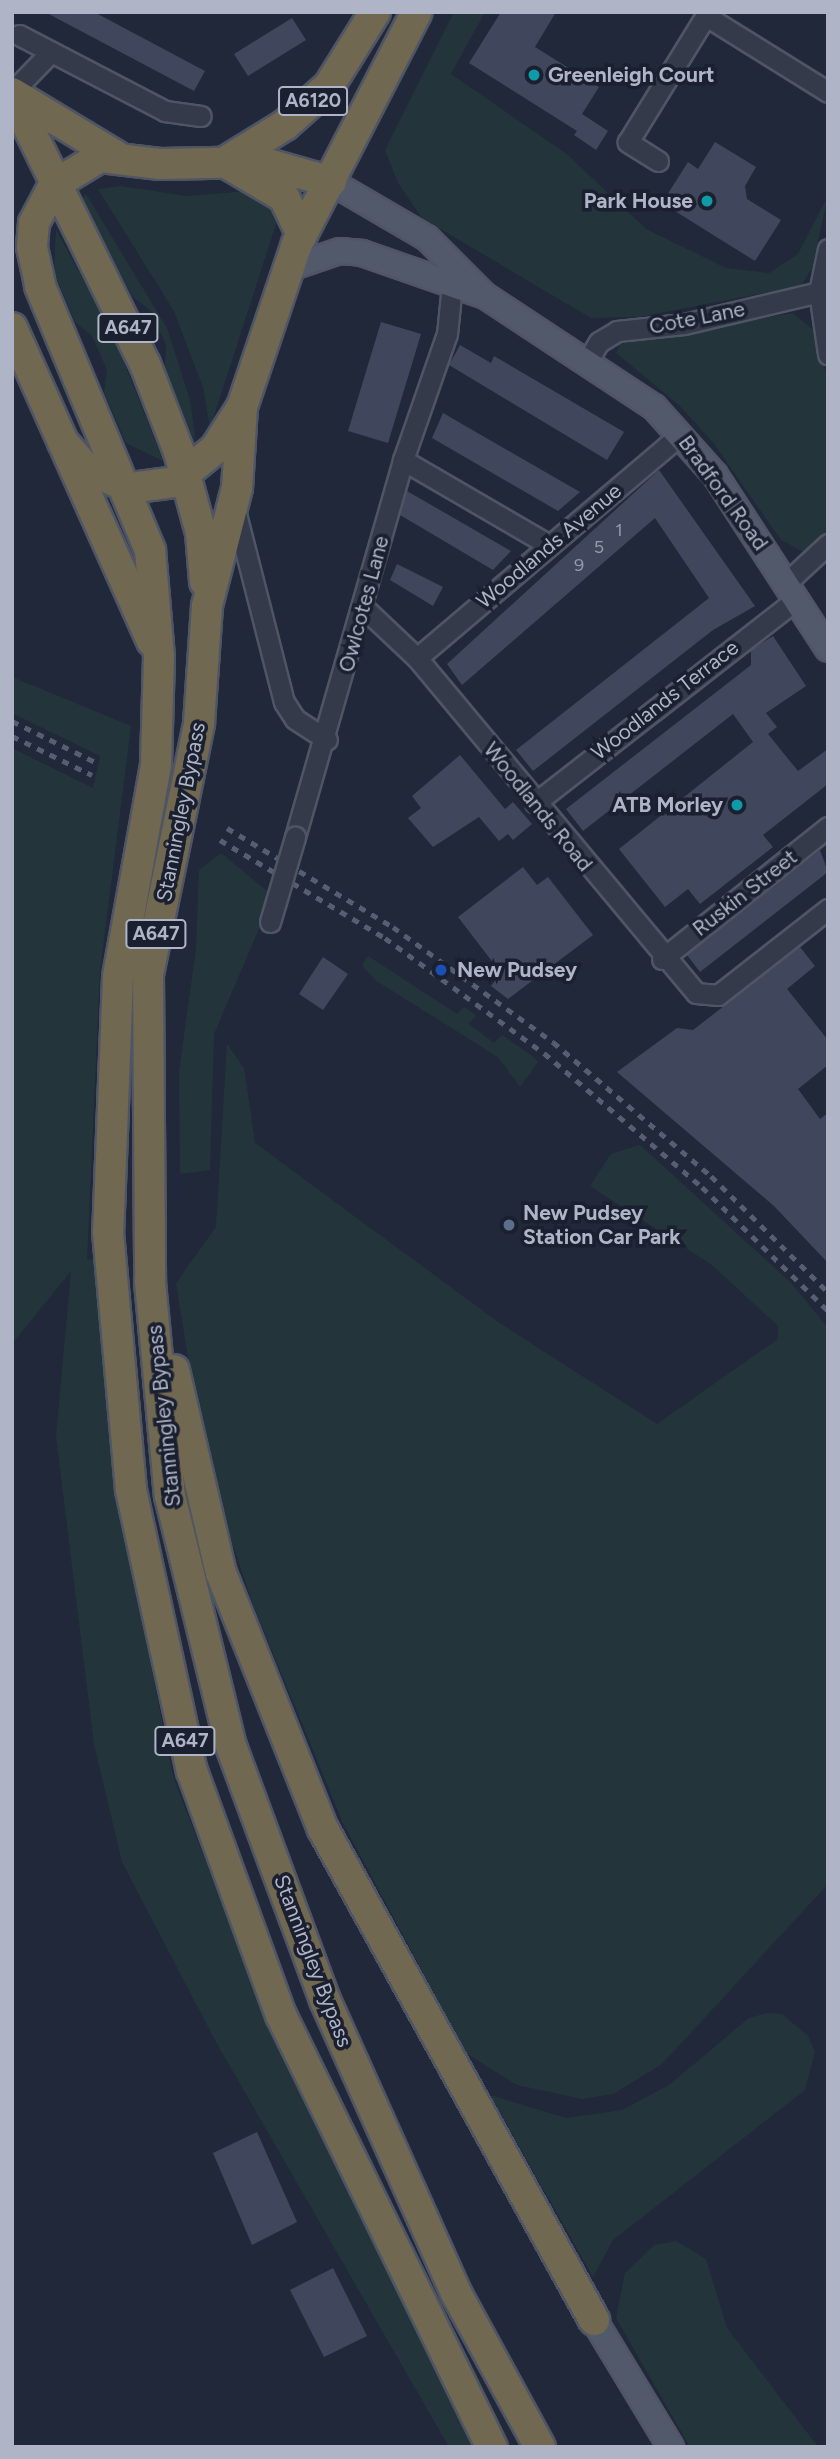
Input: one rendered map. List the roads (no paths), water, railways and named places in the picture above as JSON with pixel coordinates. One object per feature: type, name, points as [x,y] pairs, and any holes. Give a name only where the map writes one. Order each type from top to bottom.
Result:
[{"type":"highway","name":"A6120","points":[[225,162],[285,125],[329,86],[375,12]]},
{"type":"highway","name":"A6120","points":[[331,183],[409,15]]},
{"type":"highway","points":[[12,93],[117,156],[160,164],[225,162],[295,167],[331,183],[302,234],[287,269],[242,407],[215,450],[186,476],[154,487],[123,485],[86,468],[63,442]]},
{"type":"highway","name":"A647","points":[[12,93],[54,186],[145,364],[186,476],[201,533],[207,606]]},
{"type":"highway","points":[[54,186],[76,167],[117,156]]},
{"type":"highway","points":[[225,162],[284,197],[302,234]]},
{"type":"highway","name":"Stanningley Bypass","points":[[54,186],[34,223],[34,265],[150,550],[159,657],[156,765],[118,978],[108,1232],[131,1490],[192,1771],[281,2015],[489,2442]]},
{"type":"highway","name":"A647","points":[[12,328],[159,657]]},
{"type":"highway","name":"Stanningley Bypass","points":[[242,407],[233,503],[207,606],[199,724],[148,974],[150,1282],[170,1496],[231,1746],[330,2013],[456,2293],[540,2447]]},
{"type":"highway","points":[[149,1147],[173,1365],[220,1573],[323,1829],[594,2320]]},
{"type":"main road","name":"Bradford Road","points":[[331,183],[427,238],[484,295],[588,360],[681,433],[792,591],[828,649]]},
{"type":"main road","name":"Bradford Road","points":[[287,269],[340,251],[362,253],[484,295]]},
{"type":"main road","points":[[594,2320],[671,2447]]},
{"type":"street","points":[[659,161],[628,142],[707,14],[828,92]]},
{"type":"street","points":[[19,35],[165,111],[201,116]]},
{"type":"street","points":[[12,93],[51,52]]},
{"type":"street","points":[[828,249],[818,292],[828,354]]},
{"type":"street","name":"Owlcotes Lane","points":[[270,922],[327,740],[403,460],[447,334],[452,285]]},
{"type":"street","name":"Cote Lane","points":[[588,360],[598,342],[617,331],[684,324],[818,292]]},
{"type":"street","name":"Woodlands Avenue","points":[[417,658],[681,433]]},
{"type":"street","points":[[403,460],[549,545]]},
{"type":"street","points":[[233,503],[280,692],[295,719],[327,740]]},
{"type":"street","points":[[792,591],[828,544]]},
{"type":"street","name":"Woodlands Terrace","points":[[535,803],[792,591]]},
{"type":"street","name":"Woodlands Road","points":[[363,607],[417,658],[662,959],[696,993],[718,995],[828,909]]},
{"type":"street","name":"Ruskin Street","points":[[662,959],[828,827]]},
{"type":"railway","points":[[12,721],[97,763]]},
{"type":"railway","points":[[12,736],[92,775]]},
{"type":"railway","points":[[227,828],[393,927],[553,1042],[711,1176],[828,1292]]},
{"type":"railway","points":[[220,840],[385,938],[544,1053],[702,1187],[828,1311]]},
{"type":"place","name":"Greenleigh Court","points":[[534,75]]},
{"type":"place","name":"Park House","points":[[707,201]]},
{"type":"place","name":"ATB Morley","points":[[737,805]]},
{"type":"place","name":"New Pudsey","points":[[441,970]]},
{"type":"place","name":"New Pudsey Station Car Park","points":[[509,1225]]}]
